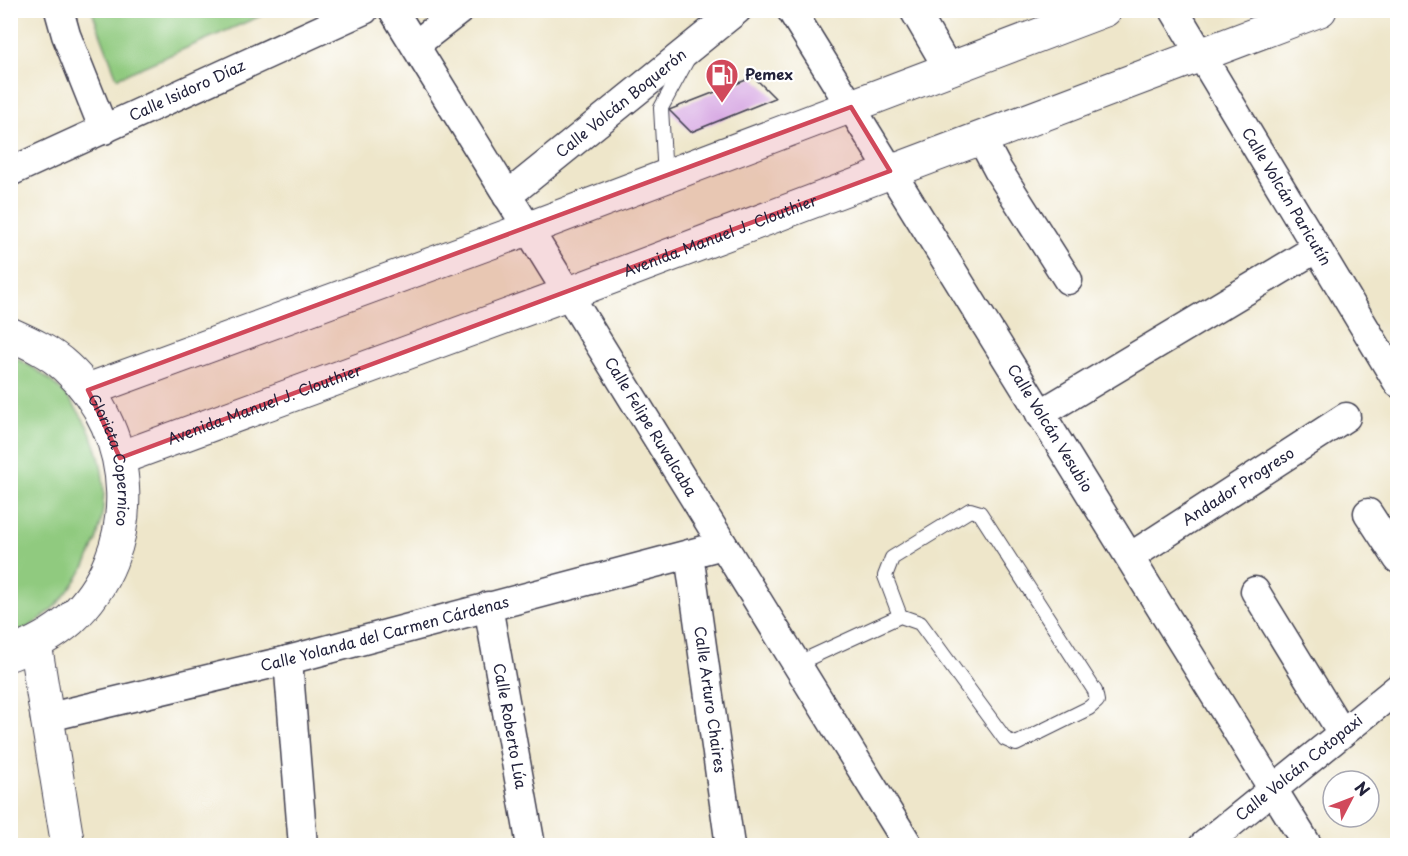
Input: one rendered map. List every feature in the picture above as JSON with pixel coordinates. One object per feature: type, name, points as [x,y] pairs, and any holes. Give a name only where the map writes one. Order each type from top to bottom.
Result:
[{"type":"main road","points":[[88,390],[527,229],[1105,10]]},
{"type":"main road","name":"Avenida Manuel J. Clouthier","points":[[120,458],[567,294],[1320,10]]},
{"type":"main road","name":"Glorieta Copernico","points":[[10,334],[38,346],[65,366],[88,390],[113,436],[120,458],[124,493],[121,529],[110,562],[93,593],[69,620],[23,649]]},
{"type":"main road","points":[[23,649],[45,718],[68,846]]},
{"type":"street","points":[[60,10],[66,35],[104,130]]},
{"type":"street","name":"Calle Isidoro Díaz","points":[[10,172],[364,10]]},
{"type":"street","name":"Calle Felipe Ruvalcaba","points":[[393,10],[909,846]]},
{"type":"street","points":[[415,45],[460,10]]},
{"type":"street","name":"Calle Volcán Boquerón","points":[[507,196],[737,10]]},
{"type":"street","name":"Calle Volcán Vesubio","points":[[791,10],[1040,414],[1275,788],[1308,846]]},
{"type":"street","points":[[914,10],[949,70]]},
{"type":"street","name":"Calle Volcán Paricutín","points":[[1174,10],[1398,383]]},
{"type":"street","points":[[981,138],[998,170],[1068,280]]},
{"type":"street","points":[[1040,414],[1317,248]]},
{"type":"street","name":"Andador Progreso","points":[[1130,557],[1346,417]]},
{"type":"street","points":[[1368,513],[1398,559]]},
{"type":"street","name":"Calle Yolanda del Carmen Cárdenas","points":[[45,718],[288,660],[723,545]]},
{"type":"street","name":"Calle Arturo Chaires","points":[[689,554],[730,846]]},
{"type":"street","points":[[1255,591],[1342,733]]},
{"type":"street","name":"Calle Roberto Lúa","points":[[488,606],[531,846]]},
{"type":"street","points":[[288,660],[303,846]]},
{"type":"street","name":"Calle Volcán Cotopaxi","points":[[1203,846],[1398,688]]},
{"type":"lane","points":[[665,177],[661,108],[696,44]]},
{"type":"lane","points":[[796,664],[900,616],[920,623],[1005,739],[1016,744],[1089,708],[1097,700],[1095,691],[980,513],[970,510],[892,558],[885,576],[900,616]]},
{"type":"highlighted area","points":[[851,107],[890,171],[120,458],[88,390],[103,384]]},
{"type":"green space","points":[[92,10],[272,11],[117,78]]},
{"type":"green space","points":[[11,356],[43,375],[69,399],[88,427],[100,459],[104,492],[100,526],[88,559],[68,591],[43,617],[11,634]]},
{"type":"building","name":"Pemex","points":[[754,77],[775,98],[691,132],[669,110]]},
{"type":"place","name":"Pemex","points":[[722,104]]}]
